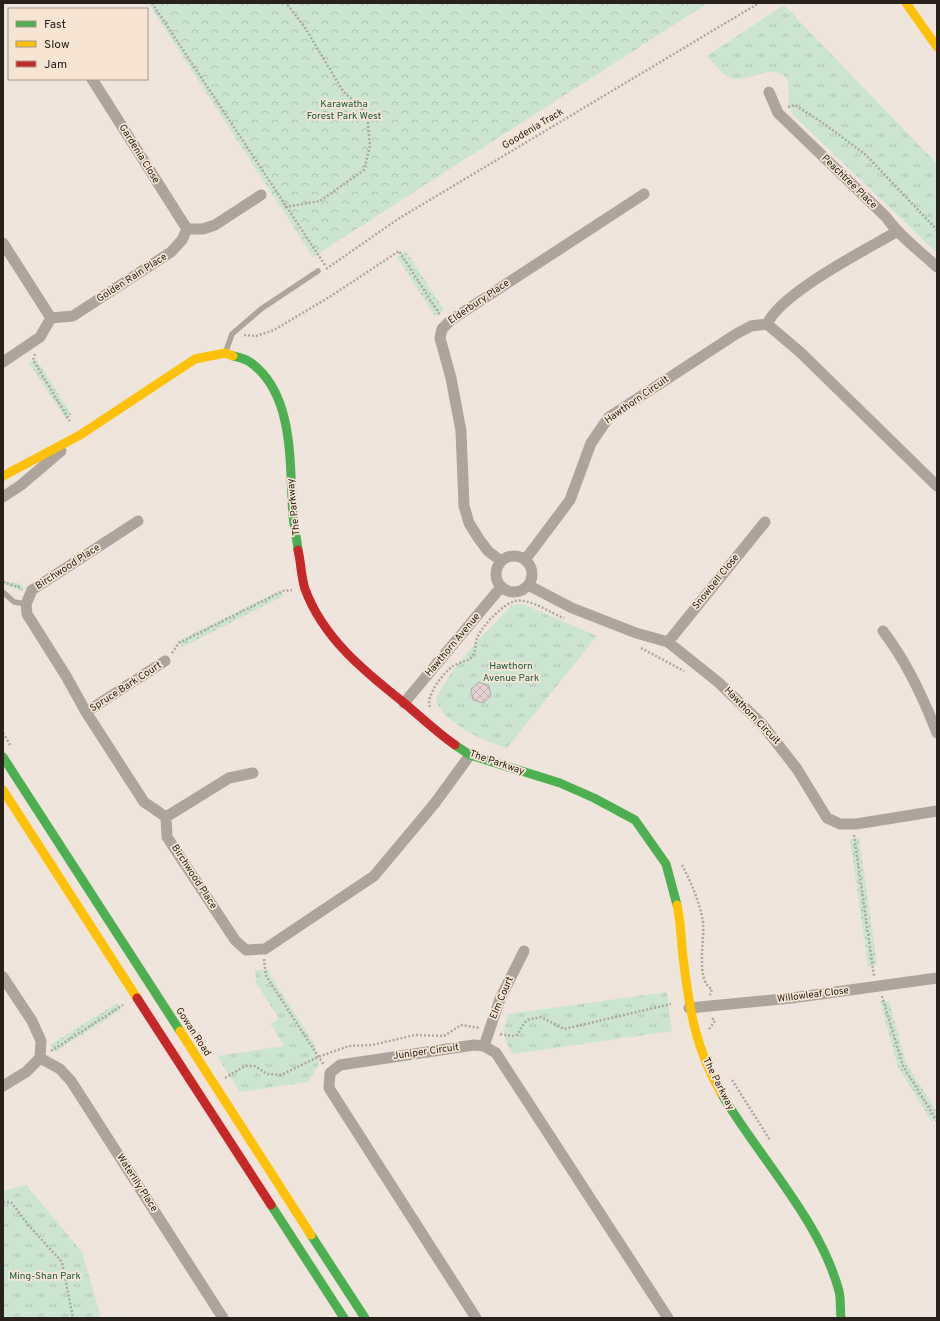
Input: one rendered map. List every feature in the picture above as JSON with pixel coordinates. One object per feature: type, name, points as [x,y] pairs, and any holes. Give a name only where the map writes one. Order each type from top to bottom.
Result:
[{"type":"main road","points":[[906,3],[937,47]]},
{"type":"main road","name":"The Parkway","points":[[3,476],[80,435],[195,359],[225,353],[249,361],[264,374],[277,396],[288,433],[293,518],[305,588],[319,618],[341,648],[379,684],[438,734],[470,754],[560,783],[594,798],[634,820],[666,864],[678,910],[689,1008],[696,1038],[710,1074],[735,1117],[804,1217],[825,1252],[839,1292],[841,1318]]},
{"type":"main road","name":"Gowan Road","points":[[3,757],[365,1318]]},
{"type":"main road","points":[[3,790],[344,1318]]},
{"type":"street","name":"Gardenia Close","points":[[93,80],[187,229]]},
{"type":"street","name":"Peachtree Place","points":[[769,92],[778,113],[886,217],[896,232],[915,246],[937,267]]},
{"type":"street","name":"Elderbury Place","points":[[501,561],[488,550],[479,538],[469,522],[464,506],[461,431],[451,378],[440,338],[442,328],[644,194]]},
{"type":"street","points":[[187,229],[202,229],[215,225],[261,195]]},
{"type":"street","name":"Golden Rain Place","points":[[50,318],[73,316],[165,256],[182,240],[187,229]]},
{"type":"street","points":[[896,232],[790,297],[772,315],[767,324],[800,352],[937,486]]},
{"type":"street","points":[[3,243],[50,318],[40,337],[3,362]]},
{"type":"street","name":"Hawthorn Circuit","points":[[525,560],[570,500],[591,443],[608,417],[736,334],[751,326],[767,324]]},
{"type":"street","name":"The Parkway","points":[[3,497],[80,435]]},
{"type":"street","name":"Birchwood Place","points":[[28,599],[32,590],[138,521]]},
{"type":"street","name":"Snowbell Close","points":[[668,642],[765,522]]},
{"type":"street","points":[[512,556],[525,560],[532,572],[528,585],[521,591],[515,592],[506,591],[501,587],[495,574],[501,561],[512,556]]},
{"type":"street","name":"Hawthorn Circuit","points":[[528,585],[572,608],[636,633],[668,642],[718,682],[762,724],[796,769],[827,818],[840,824],[856,824],[937,811]]},
{"type":"street","name":"Hawthorn Avenue","points":[[404,704],[501,587]]},
{"type":"street","points":[[28,599],[27,614],[66,676],[86,712],[144,802],[166,817],[229,778],[253,773]]},
{"type":"street","points":[[883,631],[898,649],[915,682],[937,733]]},
{"type":"street","name":"Spruce Bark Court","points":[[86,712],[165,661]]},
{"type":"street","points":[[265,950],[374,876],[435,803],[470,754]]},
{"type":"street","name":"Birchwood Place","points":[[166,817],[167,837],[235,940],[246,950],[265,950]]},
{"type":"street","name":"Elm Court","points":[[484,1046],[500,999],[524,951]]},
{"type":"street","points":[[3,977],[32,1021],[41,1041],[40,1058],[26,1072],[3,1086]]},
{"type":"street","name":"Willowleaf Close","points":[[689,1008],[792,998],[937,978]]},
{"type":"street","name":"Juniper Circuit","points":[[330,1073],[340,1065],[474,1045],[484,1046]]},
{"type":"street","points":[[484,1046],[496,1053],[668,1318]]},
{"type":"street","name":"Waterlily Place","points":[[40,1058],[60,1069],[71,1081],[223,1318]]},
{"type":"street","points":[[330,1073],[329,1088],[476,1318]]},
{"type":"lane","points":[[225,353],[232,334],[261,309],[318,271]]},
{"type":"lane","points":[[3,592],[14,602],[28,599]]},
{"type":"path","points":[[152,3],[264,170],[285,207],[328,269]]},
{"type":"path","points":[[285,207],[320,201],[364,170],[370,146],[367,114],[343,91],[304,26],[286,3]]},
{"type":"path","name":"Goodenia Track","points":[[318,271],[328,269],[398,219],[759,3]]},
{"type":"path","points":[[778,113],[795,105],[823,123],[866,155],[937,230]]},
{"type":"path","points":[[232,334],[256,336],[274,330],[331,296],[399,251],[446,324]]},
{"type":"path","points":[[31,344],[35,352],[33,360],[70,420]]},
{"type":"path","points":[[3,582],[17,586],[28,599]]},
{"type":"path","points":[[165,661],[179,643],[283,591],[305,588]]},
{"type":"path","points":[[434,712],[429,704],[430,694],[452,667],[471,658],[474,653],[478,636],[496,614],[507,604],[516,601],[528,602],[565,619]]},
{"type":"path","points":[[634,645],[649,651],[689,675]]},
{"type":"path","points":[[847,834],[854,835],[873,968],[903,1066],[937,1121]]},
{"type":"path","points":[[679,860],[696,897],[703,922],[703,978],[712,989],[710,992],[710,1006],[711,1017],[715,1022],[709,1028],[708,1035]]},
{"type":"path","points":[[265,950],[264,957],[266,976],[330,1073]]},
{"type":"path","points":[[40,1058],[123,1005]]},
{"type":"path","points":[[730,1077],[771,1142]]},
{"type":"path","points":[[3,1202],[11,1202],[30,1227],[62,1262],[73,1318]]},
{"type":"green space","name":"Karawatha Forest Park West","points":[[148,3],[708,3],[313,257]]},
{"type":"green space","points":[[784,5],[937,164],[937,253],[792,114],[789,105],[788,84],[786,78],[780,73],[773,72],[742,79],[734,79],[724,74],[707,56]]},
{"type":"green space","points":[[406,251],[444,310],[435,316],[397,257]]},
{"type":"green space","points":[[36,359],[72,415],[66,419],[29,363]]},
{"type":"green space","points":[[3,577],[6,582],[18,583],[25,587],[22,591],[3,584]]},
{"type":"green space","points":[[281,590],[283,596],[183,647],[178,641]]},
{"type":"green space","name":"Hawthorn Avenue Park","points":[[523,604],[597,636],[507,748],[487,741],[457,725],[441,710],[436,701],[441,689],[469,651],[512,605]]},
{"type":"green space","points":[[859,838],[877,965],[868,966],[850,839]]},
{"type":"green space","points":[[255,970],[269,970],[270,975],[314,1043],[319,1064],[308,1082],[240,1092],[217,1056],[284,1046],[271,1024],[279,1018],[256,983]]},
{"type":"green space","points":[[667,992],[672,1031],[513,1054],[505,1039],[504,1031],[508,1014]]},
{"type":"green space","points":[[880,1001],[889,1001],[906,1063],[937,1112],[937,1117],[932,1122],[898,1067]]},
{"type":"green space","points":[[117,1003],[121,1010],[55,1052],[50,1045]]},
{"type":"green space","name":"Ming-Shan Park","points":[[26,1185],[82,1252],[101,1318],[3,1318],[3,1191]]},
{"type":"building","points":[[479,682],[489,686],[491,696],[483,703],[473,700],[471,689]]},
{"type":"traffic: fast","points":[[233,356],[250,362],[265,376],[276,393],[283,412],[290,454],[293,516],[298,550]]},
{"type":"traffic: fast","points":[[455,745],[470,755],[560,783],[594,798],[635,820],[666,864],[677,905]]},
{"type":"traffic: fast","points":[[3,757],[180,1031]]},
{"type":"traffic: fast","points":[[721,1093],[736,1117],[787,1189],[818,1239],[830,1265],[839,1291],[841,1318]]},
{"type":"traffic: fast","points":[[271,1205],[344,1318]]},
{"type":"traffic: fast","points":[[311,1235],[365,1318]]},
{"type":"traffic: slow","points":[[906,3],[937,47]]},
{"type":"traffic: slow","points":[[3,476],[80,435],[195,359],[225,353],[233,356]]},
{"type":"traffic: slow","points":[[3,790],[137,998]]},
{"type":"traffic: slow","points":[[677,905],[688,993],[694,1027],[705,1060],[721,1093]]},
{"type":"traffic: slow","points":[[180,1031],[311,1235]]},
{"type":"traffic: jam","points":[[298,550],[305,589],[322,623],[334,638],[360,666],[435,730],[455,745]]},
{"type":"traffic: jam","points":[[137,998],[271,1205]]}]
